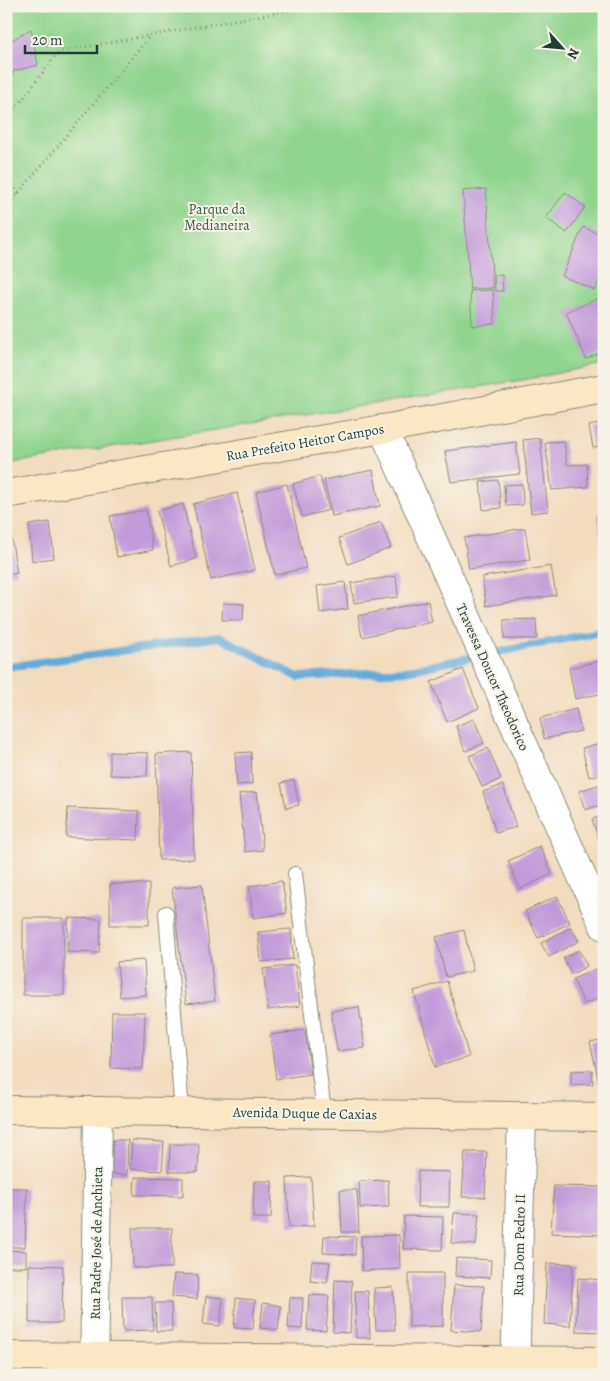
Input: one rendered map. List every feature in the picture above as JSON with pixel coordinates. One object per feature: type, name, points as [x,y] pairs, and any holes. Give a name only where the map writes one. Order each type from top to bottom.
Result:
[{"type":"street","name":"Rua Prefeito Heitor Campos","points":[[6,494],[383,429],[604,388]]},
{"type":"street","name":"Travessa Doutor Theodorico","points":[[383,429],[604,926]]},
{"type":"street","name":"Avenida Duque de Caxias","points":[[6,1110],[604,1117]]},
{"type":"street","name":"Rua Padre José de Anchieta","points":[[94,1366],[98,1111]]},
{"type":"street","name":"Rua Dom Pedro II","points":[[516,1367],[522,1116]]},
{"type":"street","points":[[6,1356],[94,1366],[516,1367],[604,1361]]},
{"type":"lane","points":[[295,874],[324,1113]]},
{"type":"lane","points":[[166,913],[182,1112]]},
{"type":"path","points":[[6,114],[18,106],[58,52],[313,6]]},
{"type":"path","points":[[6,208],[151,35]]},
{"type":"path","points":[[6,171],[18,194]]},
{"type":"green space","name":"Parque da Medianeira","points":[[6,6],[604,6],[604,364],[528,379],[6,464]]},
{"type":"building","points":[[31,29],[38,65],[14,71],[6,90],[6,36],[10,41]]},
{"type":"building","points":[[486,189],[493,288],[470,289],[463,191]]},
{"type":"building","points":[[565,192],[585,207],[567,233],[546,218]]},
{"type":"building","points":[[583,227],[604,236],[604,269],[595,290],[562,276]]},
{"type":"building","points":[[494,275],[502,275],[503,291],[495,291]]},
{"type":"building","points":[[493,290],[495,324],[472,326],[470,291]]},
{"type":"building","points":[[604,296],[604,351],[586,359],[566,312]]},
{"type":"building","points":[[604,423],[604,446],[593,448],[589,426]]},
{"type":"building","points":[[540,438],[548,511],[531,513],[523,440]]},
{"type":"building","points":[[564,441],[567,465],[587,464],[588,487],[552,490],[545,442]]},
{"type":"building","points":[[516,442],[520,474],[451,482],[445,451]]},
{"type":"building","points":[[373,470],[380,506],[332,516],[324,480]]},
{"type":"building","points":[[320,476],[329,510],[302,517],[293,484]]},
{"type":"building","points":[[498,480],[501,508],[483,510],[480,482]]},
{"type":"building","points":[[287,484],[306,568],[275,575],[256,492]]},
{"type":"building","points":[[522,484],[523,505],[506,506],[504,485]]},
{"type":"building","points":[[237,493],[255,570],[211,580],[193,504]]},
{"type":"building","points":[[183,504],[196,559],[171,566],[157,511]]},
{"type":"building","points":[[146,510],[153,550],[117,557],[110,516]]},
{"type":"building","points":[[604,513],[604,544],[601,544],[598,514]]},
{"type":"building","points":[[50,522],[54,558],[32,561],[29,525]]},
{"type":"building","points":[[381,522],[391,548],[348,564],[339,538]]},
{"type":"building","points":[[525,528],[530,560],[469,569],[464,538]]},
{"type":"building","points":[[10,530],[17,573],[6,576],[6,531]]},
{"type":"building","points":[[551,566],[556,595],[486,606],[482,577]]},
{"type":"building","points":[[396,576],[398,597],[354,603],[351,583]]},
{"type":"building","points":[[345,582],[348,609],[320,613],[317,586]]},
{"type":"building","points":[[428,601],[432,622],[362,637],[358,616]]},
{"type":"building","points":[[223,603],[244,604],[243,620],[222,620]]},
{"type":"building","points":[[536,619],[537,639],[504,639],[504,620]]},
{"type":"building","points":[[604,660],[604,693],[575,699],[569,668]]},
{"type":"building","points":[[463,669],[479,708],[447,722],[431,682]]},
{"type":"building","points":[[576,709],[581,731],[544,739],[540,718]]},
{"type":"building","points":[[474,719],[484,743],[465,751],[456,726]]},
{"type":"building","points":[[604,742],[604,774],[589,777],[582,748]]},
{"type":"building","points":[[488,748],[501,779],[482,787],[469,756]]},
{"type":"building","points":[[110,752],[148,753],[147,776],[110,775]]},
{"type":"building","points":[[191,752],[194,859],[159,860],[156,754]]},
{"type":"building","points":[[251,752],[252,784],[237,785],[235,753]]},
{"type":"building","points":[[294,780],[299,805],[286,808],[281,783]]},
{"type":"building","points":[[604,783],[604,804],[585,810],[579,791]]},
{"type":"building","points":[[503,785],[516,827],[496,833],[483,792]]},
{"type":"building","points":[[257,792],[263,850],[245,852],[239,794]]},
{"type":"building","points":[[68,808],[139,811],[138,840],[66,837]]},
{"type":"building","points":[[604,816],[604,839],[599,841],[592,819]]},
{"type":"building","points":[[540,846],[552,874],[520,889],[508,861]]},
{"type":"building","points":[[282,881],[287,913],[253,918],[249,886]]},
{"type":"building","points":[[110,884],[149,884],[149,925],[110,925]]},
{"type":"building","points":[[202,885],[215,1001],[186,1004],[172,888]]},
{"type":"building","points":[[557,896],[570,923],[538,938],[525,911]]},
{"type":"building","points":[[23,918],[64,918],[64,995],[23,995]]},
{"type":"building","points":[[68,918],[101,919],[99,953],[67,952]]},
{"type":"building","points":[[571,927],[579,941],[549,957],[541,943]]},
{"type":"building","points":[[291,929],[293,959],[261,962],[258,932]]},
{"type":"building","points":[[464,930],[473,971],[446,977],[436,937]]},
{"type":"building","points":[[579,950],[587,966],[572,974],[563,958]]},
{"type":"building","points":[[144,960],[146,995],[120,997],[117,962]]},
{"type":"building","points":[[295,965],[300,1006],[268,1010],[263,969]]},
{"type":"building","points":[[601,967],[604,975],[604,996],[584,1004],[573,979]]},
{"type":"building","points":[[447,981],[469,1057],[435,1067],[414,991]]},
{"type":"building","points":[[359,1007],[365,1048],[337,1051],[331,1011]]},
{"type":"building","points":[[112,1012],[145,1012],[143,1069],[111,1068]]},
{"type":"building","points":[[6,1022],[10,1022],[9,1068],[6,1068]]},
{"type":"building","points":[[305,1030],[311,1074],[276,1079],[270,1035]]},
{"type":"building","points":[[604,1039],[604,1090],[601,1091],[590,1042]]},
{"type":"building","points":[[592,1070],[593,1084],[571,1085],[571,1071]]},
{"type":"building","points":[[113,1140],[128,1140],[127,1175],[111,1174]]},
{"type":"building","points":[[132,1140],[164,1142],[162,1171],[130,1169]]},
{"type":"building","points":[[170,1144],[199,1144],[198,1172],[169,1172]]},
{"type":"building","points":[[465,1152],[487,1152],[485,1197],[462,1197]]},
{"type":"building","points":[[418,1171],[450,1172],[449,1207],[417,1207]]},
{"type":"building","points":[[135,1177],[183,1178],[183,1196],[134,1195]]},
{"type":"building","points":[[311,1177],[314,1226],[289,1227],[287,1178]]},
{"type":"building","points":[[388,1180],[389,1207],[360,1208],[359,1181]]},
{"type":"building","points":[[254,1181],[272,1181],[271,1218],[253,1218]]},
{"type":"building","points":[[554,1186],[604,1187],[604,1235],[551,1233]]},
{"type":"building","points":[[6,1188],[27,1188],[25,1247],[6,1247]]},
{"type":"building","points":[[340,1190],[357,1190],[359,1232],[342,1232]]},
{"type":"building","points":[[454,1213],[479,1214],[476,1245],[451,1243]]},
{"type":"building","points":[[404,1216],[443,1217],[442,1250],[403,1249]]},
{"type":"building","points":[[132,1228],[172,1228],[172,1268],[133,1268]]},
{"type":"building","points":[[399,1235],[400,1269],[362,1271],[361,1236]]},
{"type":"building","points":[[324,1236],[356,1237],[355,1255],[323,1253]]},
{"type":"building","points":[[6,1250],[26,1251],[26,1267],[6,1267]]},
{"type":"building","points":[[456,1258],[491,1260],[490,1278],[455,1276]]},
{"type":"building","points":[[312,1261],[330,1262],[327,1283],[310,1281]]},
{"type":"building","points":[[547,1263],[573,1264],[570,1326],[544,1324]]},
{"type":"building","points":[[29,1265],[63,1266],[62,1323],[29,1323]]},
{"type":"building","points":[[409,1273],[443,1273],[443,1326],[409,1327]]},
{"type":"building","points":[[174,1274],[198,1275],[197,1299],[172,1297]]},
{"type":"building","points":[[578,1278],[604,1280],[603,1332],[576,1331]]},
{"type":"building","points":[[335,1280],[352,1281],[350,1333],[333,1332]]},
{"type":"building","points":[[454,1285],[484,1286],[481,1332],[451,1330]]},
{"type":"building","points":[[393,1287],[395,1330],[376,1330],[374,1288]]},
{"type":"building","points":[[355,1291],[368,1291],[370,1338],[356,1338]]},
{"type":"building","points":[[309,1295],[329,1296],[326,1331],[307,1330]]},
{"type":"building","points":[[206,1296],[223,1298],[220,1326],[203,1324]]},
{"type":"building","points":[[122,1297],[152,1297],[153,1330],[123,1331]]},
{"type":"building","points":[[236,1298],[255,1300],[253,1329],[234,1328]]},
{"type":"building","points":[[290,1298],[303,1298],[302,1329],[288,1328]]},
{"type":"building","points":[[155,1303],[171,1303],[172,1331],[156,1331]]},
{"type":"building","points":[[263,1303],[281,1306],[278,1330],[260,1328]]},
{"type":"waterway","points":[[6,667],[219,637],[298,677],[404,671],[604,631]]}]
